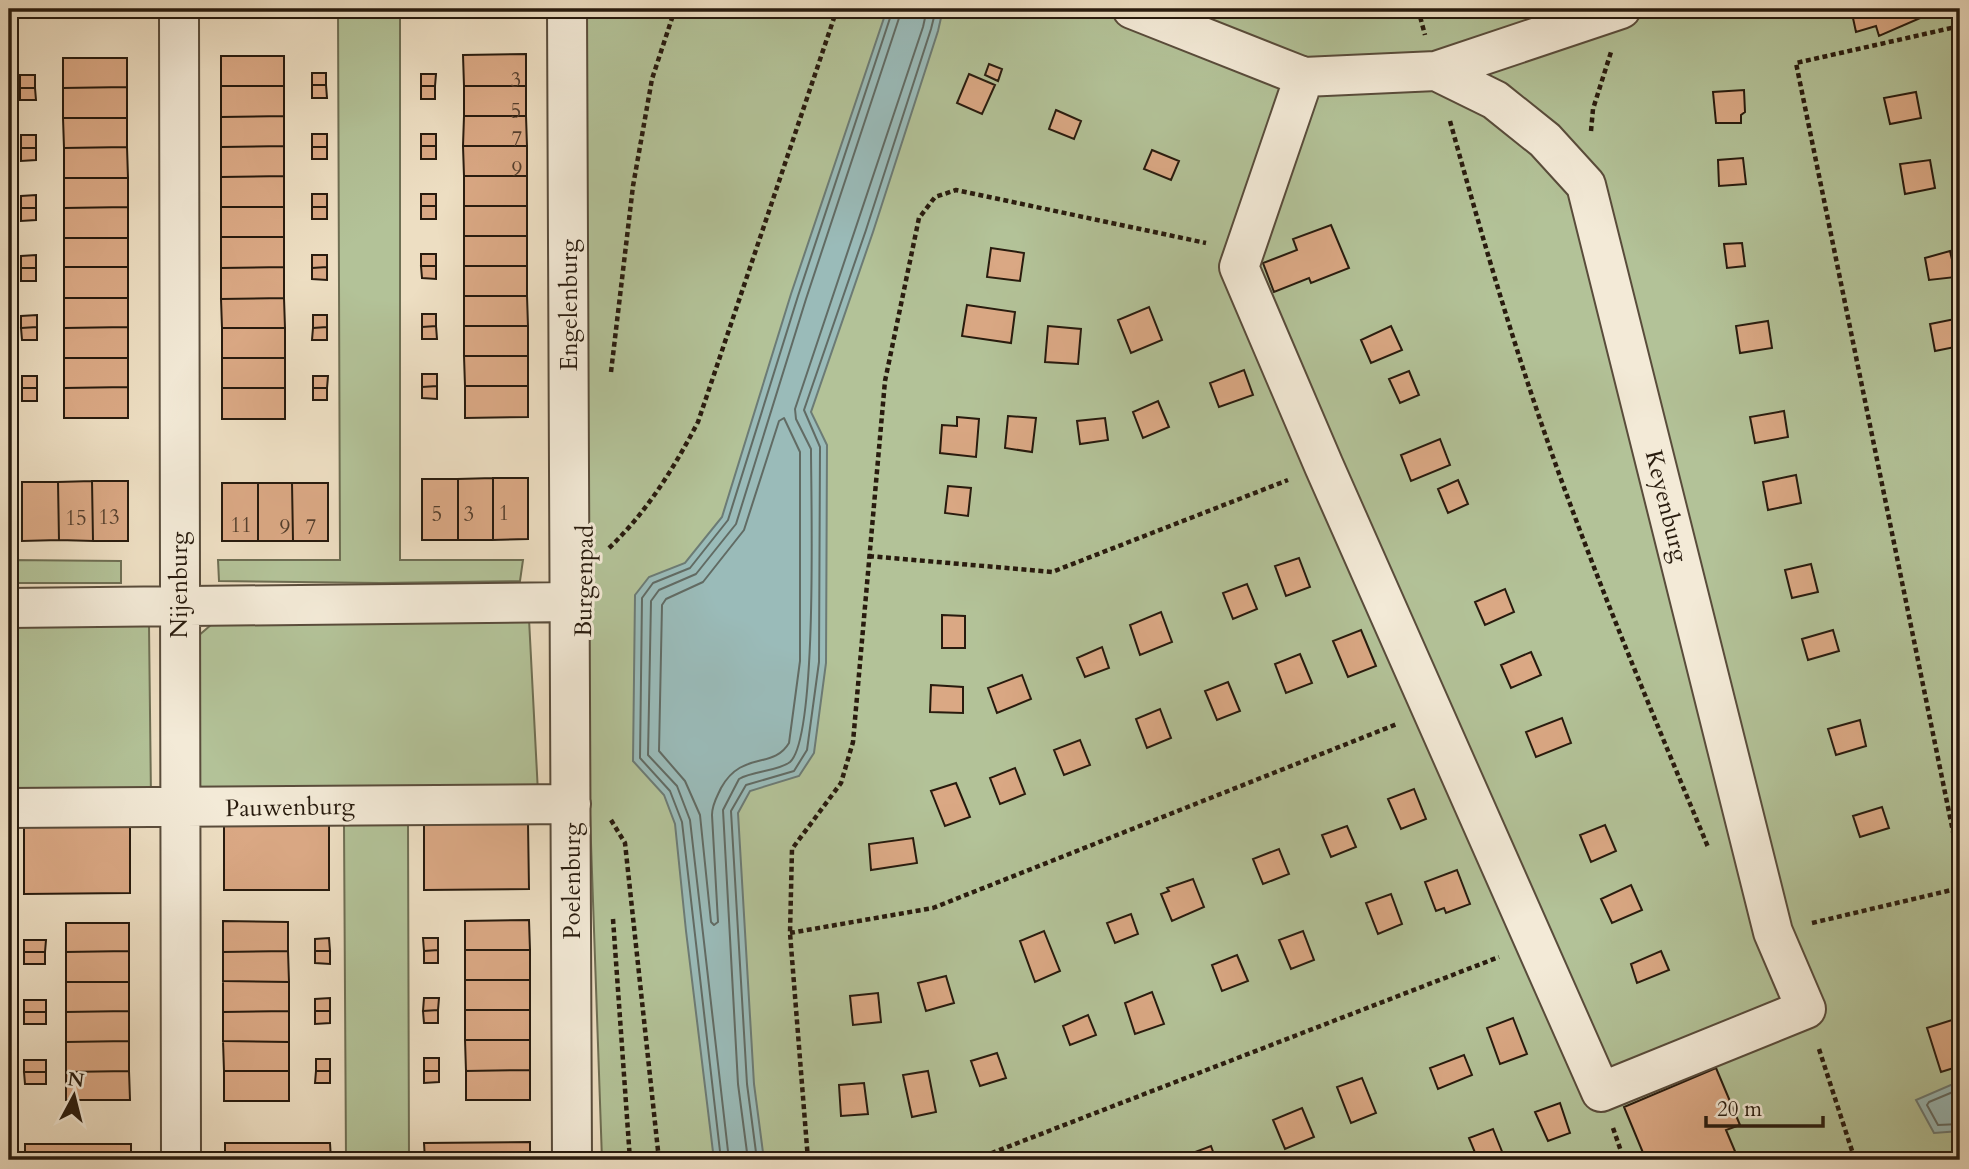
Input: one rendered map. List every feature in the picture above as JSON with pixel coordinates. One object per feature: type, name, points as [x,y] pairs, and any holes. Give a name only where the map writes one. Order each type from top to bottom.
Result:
[{"type":"street","name":"Nijenburg","points":[[179,9],[181,1160]]},
{"type":"street","name":"Engelenburg","points":[[567,9],[571,602]]},
{"type":"street","name":"Keyenburg","points":[[1132,9],[1304,77],[1436,71],[1621,9]]},
{"type":"street","name":"Keyenburg","points":[[1436,71],[1495,100],[1545,140],[1586,184],[1773,932],[1806,1009],[1601,1092],[1535,943]]},
{"type":"street","points":[[1304,77],[1239,267],[1535,943]]},
{"type":"street","points":[[9,608],[571,602]]},
{"type":"street","name":"Poelenburg","points":[[571,602],[572,1160]]},
{"type":"street","name":"Pauwenburg","points":[[9,808],[571,804]]},
{"type":"path","points":[[611,382],[633,186],[652,79],[675,9]]},
{"type":"path","points":[[570,561],[600,557],[620,537],[670,475],[698,422],[836,9]]},
{"type":"path","points":[[1418,9],[1493,277],[1552,455],[1642,688],[1710,852]]},
{"type":"path","points":[[1960,26],[1796,63],[1960,866]]},
{"type":"path","points":[[1586,184],[1593,109],[1612,51]]},
{"type":"path","points":[[808,1160],[790,933],[792,849],[841,783],[853,742],[884,381],[919,218],[934,197],[956,190],[1245,251]]},
{"type":"path","points":[[869,556],[1052,572],[1324,466]]},
{"type":"path","points":[[790,933],[933,908],[1433,710]]},
{"type":"path","points":[[571,804],[603,810],[615,824],[625,843],[659,1160]]},
{"type":"path","points":[[1773,932],[1960,888]]},
{"type":"path","points":[[613,916],[630,1160]]},
{"type":"path","points":[[958,1160],[984,1156],[1535,943]]},
{"type":"path","points":[[1819,1049],[1855,1160]]},
{"type":"green space","points":[[338,9],[400,9],[400,560],[523,560],[520,581],[219,581],[218,560],[340,560]]},
{"type":"green space","points":[[562,9],[1960,9],[1960,1160],[602,1160]]},
{"type":"green space","points":[[9,560],[121,561],[121,583],[9,583]]},
{"type":"green space","points":[[219,618],[529,619],[538,793],[187,796],[190,643]]},
{"type":"green space","points":[[9,625],[149,625],[151,798],[9,798]]},
{"type":"green space","points":[[344,824],[408,825],[409,1160],[346,1160]]},
{"type":"water","points":[[887,9],[943,9],[873,232],[811,412],[827,445],[826,663],[814,753],[799,776],[750,791],[738,813],[754,1084],[764,1160],[714,1160],[675,824],[664,795],[633,761],[635,595],[649,577],[685,563],[722,517],[791,294]]},
{"type":"water","points":[[1960,1081],[1960,1131],[1934,1133],[1916,1100]]},
{"type":"building","points":[[1851,9],[1941,9],[1879,36],[1876,26],[1856,32]]},
{"type":"building","points":[[526,54],[526,86],[464,86],[463,55]]},
{"type":"building","points":[[221,56],[284,56],[284,86],[221,86]]},
{"type":"building","points":[[63,58],[127,58],[127,87],[63,88]]},
{"type":"building","points":[[989,64],[1002,69],[998,81],[985,75]]},
{"type":"building","points":[[312,73],[326,73],[326,85],[312,85]]},
{"type":"building","points":[[421,74],[436,74],[435,86],[421,86]]},
{"type":"building","points":[[969,74],[995,85],[982,114],[957,103]]},
{"type":"building","points":[[20,75],[35,75],[35,88],[20,88]]},
{"type":"building","points":[[312,85],[326,85],[327,98],[312,98]]},
{"type":"building","points":[[221,86],[284,86],[284,116],[221,117]]},
{"type":"building","points":[[421,86],[435,86],[435,99],[421,99]]},
{"type":"building","points":[[464,86],[526,86],[526,116],[464,116]]},
{"type":"building","points":[[127,87],[127,118],[63,118],[63,88]]},
{"type":"building","points":[[20,88],[35,88],[36,100],[20,100]]},
{"type":"building","points":[[1744,90],[1745,112],[1741,115],[1741,123],[1716,123],[1713,92]]},
{"type":"building","points":[[1916,92],[1921,118],[1890,124],[1884,98]]},
{"type":"building","points":[[1056,110],[1081,121],[1074,139],[1049,129]]},
{"type":"building","points":[[284,116],[284,146],[221,147],[221,117]]},
{"type":"building","points":[[464,116],[526,116],[527,146],[463,146]]},
{"type":"building","points":[[63,118],[127,118],[127,147],[64,148]]},
{"type":"building","points":[[312,134],[327,134],[327,147],[312,147]]},
{"type":"building","points":[[421,134],[436,134],[436,146],[421,146]]},
{"type":"building","points":[[21,135],[36,135],[36,148],[21,148]]},
{"type":"building","points":[[284,146],[284,176],[221,177],[221,147]]},
{"type":"building","points":[[421,146],[436,146],[436,159],[421,159]]},
{"type":"building","points":[[463,146],[527,146],[527,176],[464,176]]},
{"type":"building","points":[[127,147],[128,178],[64,178],[64,148]]},
{"type":"building","points":[[312,147],[327,147],[327,159],[312,159]]},
{"type":"building","points":[[21,148],[36,148],[36,160],[21,161]]},
{"type":"building","points":[[1152,150],[1179,161],[1171,180],[1144,169]]},
{"type":"building","points":[[1743,158],[1746,184],[1719,186],[1718,160]]},
{"type":"building","points":[[1930,160],[1935,188],[1905,194],[1900,164]]},
{"type":"building","points":[[284,176],[284,207],[221,207],[221,177]]},
{"type":"building","points":[[464,176],[527,176],[527,206],[464,206]]},
{"type":"building","points":[[64,178],[128,178],[128,207],[64,208]]},
{"type":"building","points":[[312,194],[327,194],[327,207],[312,207]]},
{"type":"building","points":[[421,194],[436,194],[436,206],[421,206]]},
{"type":"building","points":[[36,195],[36,208],[21,208],[21,196]]},
{"type":"building","points":[[421,206],[436,206],[436,219],[421,219]]},
{"type":"building","points":[[464,206],[527,206],[527,236],[464,236]]},
{"type":"building","points":[[128,207],[128,238],[64,238],[64,208]]},
{"type":"building","points":[[221,207],[284,207],[284,237],[221,237]]},
{"type":"building","points":[[312,207],[327,207],[327,219],[312,219]]},
{"type":"building","points":[[21,208],[36,208],[36,220],[21,221]]},
{"type":"building","points":[[1331,225],[1349,268],[1311,283],[1309,278],[1274,292],[1263,263],[1297,250],[1293,239]]},
{"type":"building","points":[[464,236],[527,236],[527,266],[464,266]]},
{"type":"building","points":[[221,237],[284,237],[284,267],[221,268]]},
{"type":"building","points":[[64,238],[128,238],[128,267],[64,267]]},
{"type":"building","points":[[1742,243],[1745,266],[1727,268],[1724,244]]},
{"type":"building","points":[[991,248],[1024,253],[1020,281],[987,277]]},
{"type":"building","points":[[1950,251],[1956,277],[1929,280],[1925,258]]},
{"type":"building","points":[[421,254],[436,254],[436,266],[421,266]]},
{"type":"building","points":[[36,255],[36,268],[21,268],[21,256]]},
{"type":"building","points":[[312,255],[327,255],[327,267],[312,268]]},
{"type":"building","points":[[421,266],[436,266],[436,279],[422,278]]},
{"type":"building","points":[[464,266],[527,266],[527,296],[464,296]]},
{"type":"building","points":[[64,267],[128,267],[128,298],[64,298]]},
{"type":"building","points":[[284,267],[284,298],[221,299],[221,268]]},
{"type":"building","points":[[327,267],[327,280],[312,279],[312,268]]},
{"type":"building","points":[[21,268],[36,268],[36,281],[21,281]]},
{"type":"building","points":[[464,296],[527,296],[528,326],[464,326]]},
{"type":"building","points":[[64,298],[128,298],[128,327],[64,328]]},
{"type":"building","points":[[284,298],[285,328],[222,328],[221,299]]},
{"type":"building","points":[[967,305],[1015,312],[1011,343],[962,336]]},
{"type":"building","points":[[1149,307],[1162,340],[1131,353],[1118,320]]},
{"type":"building","points":[[422,314],[436,314],[436,326],[422,327]]},
{"type":"building","points":[[37,315],[37,327],[21,328],[21,316]]},
{"type":"building","points":[[313,315],[327,315],[327,327],[313,328]]},
{"type":"building","points":[[1960,318],[1960,346],[1935,351],[1930,324]]},
{"type":"building","points":[[1768,321],[1772,348],[1740,353],[1736,326]]},
{"type":"building","points":[[436,326],[437,339],[422,339],[422,327]]},
{"type":"building","points":[[464,326],[528,326],[528,356],[464,356]]},
{"type":"building","points":[[1048,326],[1081,329],[1078,364],[1045,362]]},
{"type":"building","points":[[1391,326],[1402,350],[1371,363],[1361,340]]},
{"type":"building","points":[[37,327],[37,340],[22,340],[21,328]]},
{"type":"building","points":[[128,327],[128,358],[64,358],[64,328]]},
{"type":"building","points":[[327,327],[327,340],[312,340],[313,328]]},
{"type":"building","points":[[222,328],[285,328],[285,358],[222,358]]},
{"type":"building","points":[[464,356],[528,356],[528,386],[465,386]]},
{"type":"building","points":[[64,358],[128,358],[128,387],[64,388]]},
{"type":"building","points":[[222,358],[285,358],[285,388],[222,388]]},
{"type":"building","points":[[1244,370],[1253,395],[1219,407],[1210,383]]},
{"type":"building","points":[[1409,371],[1419,395],[1400,403],[1389,379]]},
{"type":"building","points":[[422,374],[437,374],[437,386],[422,387]]},
{"type":"building","points":[[22,376],[37,376],[37,388],[22,388]]},
{"type":"building","points":[[313,376],[328,376],[327,388],[313,388]]},
{"type":"building","points":[[437,386],[437,399],[422,398],[422,387]]},
{"type":"building","points":[[465,386],[528,386],[528,417],[465,418]]},
{"type":"building","points":[[128,387],[128,418],[64,418],[64,388]]},
{"type":"building","points":[[22,388],[37,388],[37,401],[22,401]]},
{"type":"building","points":[[222,388],[285,388],[285,419],[222,419]]},
{"type":"building","points":[[313,388],[327,388],[327,400],[313,400]]},
{"type":"building","points":[[1158,401],[1169,427],[1143,438],[1133,412]]},
{"type":"building","points":[[1784,411],[1788,437],[1755,443],[1750,417]]},
{"type":"building","points":[[1008,416],[1036,418],[1032,452],[1005,448]]},
{"type":"building","points":[[957,417],[979,419],[976,457],[940,453],[942,425],[957,426]]},
{"type":"building","points":[[1105,418],[1108,440],[1080,444],[1077,421]]},
{"type":"building","points":[[1440,439],[1450,465],[1411,481],[1401,455]]},
{"type":"building","points":[[1796,475],[1801,503],[1768,510],[1763,482]]},
{"type":"building","points":[[493,478],[493,540],[458,540],[458,479]]},
{"type":"building","points":[[493,478],[528,478],[528,539],[493,540]]},
{"type":"building","points":[[422,479],[458,479],[458,540],[422,540]]},
{"type":"building","points":[[1458,480],[1468,504],[1448,513],[1438,489]]},
{"type":"building","points":[[92,481],[93,541],[59,540],[58,482]]},
{"type":"building","points":[[92,481],[128,481],[128,541],[93,541]]},
{"type":"building","points":[[22,482],[58,482],[59,540],[22,541]]},
{"type":"building","points":[[222,483],[258,483],[258,541],[222,541]]},
{"type":"building","points":[[258,483],[292,483],[293,541],[258,541]]},
{"type":"building","points":[[292,483],[328,483],[328,541],[293,541]]},
{"type":"building","points":[[948,486],[971,488],[968,516],[945,513]]},
{"type":"building","points":[[1299,558],[1310,587],[1286,596],[1275,566]]},
{"type":"building","points":[[1811,564],[1818,592],[1792,598],[1785,570]]},
{"type":"building","points":[[1247,584],[1257,609],[1233,619],[1223,593]]},
{"type":"building","points":[[1505,589],[1514,612],[1485,625],[1475,602]]},
{"type":"building","points":[[1161,612],[1172,642],[1140,655],[1130,625]]},
{"type":"building","points":[[942,615],[965,616],[965,648],[942,648]]},
{"type":"building","points":[[1361,630],[1376,666],[1348,677],[1333,641]]},
{"type":"building","points":[[1833,630],[1839,651],[1808,660],[1802,639]]},
{"type":"building","points":[[1102,647],[1109,668],[1085,677],[1077,658]]},
{"type":"building","points":[[1531,652],[1541,675],[1511,688],[1501,665]]},
{"type":"building","points":[[1300,654],[1312,683],[1286,693],[1275,664]]},
{"type":"building","points":[[1022,675],[1031,699],[997,713],[988,688]]},
{"type":"building","points":[[1228,682],[1240,711],[1217,720],[1205,691]]},
{"type":"building","points":[[931,685],[963,687],[963,713],[930,712]]},
{"type":"building","points":[[1160,709],[1171,738],[1147,748],[1136,719]]},
{"type":"building","points":[[1562,718],[1571,743],[1536,757],[1526,732]]},
{"type":"building","points":[[1860,720],[1866,746],[1836,755],[1828,729]]},
{"type":"building","points":[[1080,740],[1090,765],[1064,775],[1054,750]]},
{"type":"building","points":[[1015,768],[1025,794],[1000,804],[990,778]]},
{"type":"building","points":[[956,783],[970,817],[945,826],[931,791]]},
{"type":"building","points":[[1414,789],[1426,819],[1401,829],[1388,799]]},
{"type":"building","points":[[1882,807],[1889,828],[1860,837],[1853,816]]},
{"type":"building","points":[[424,823],[528,823],[529,889],[424,890]]},
{"type":"building","points":[[224,824],[329,825],[329,890],[224,890]]},
{"type":"building","points":[[130,825],[130,893],[24,894],[24,826]]},
{"type":"building","points":[[1605,825],[1616,851],[1591,862],[1580,835]]},
{"type":"building","points":[[1347,826],[1356,847],[1331,857],[1322,835]]},
{"type":"building","points":[[913,838],[917,863],[871,870],[869,844]]},
{"type":"building","points":[[1279,849],[1289,874],[1263,884],[1253,859]]},
{"type":"building","points":[[1457,870],[1470,904],[1446,913],[1444,908],[1436,911],[1425,882]]},
{"type":"building","points":[[1193,879],[1204,907],[1172,921],[1161,894],[1169,891],[1167,888]]},
{"type":"building","points":[[1631,885],[1642,910],[1612,923],[1601,899]]},
{"type":"building","points":[[1391,894],[1402,924],[1378,934],[1366,903]]},
{"type":"building","points":[[1131,914],[1138,934],[1115,943],[1107,923]]},
{"type":"building","points":[[529,920],[530,950],[465,950],[465,921]]},
{"type":"building","points":[[223,921],[288,922],[288,951],[223,952]]},
{"type":"building","points":[[66,923],[129,923],[129,951],[66,952]]},
{"type":"building","points":[[1044,931],[1060,971],[1035,982],[1020,941]]},
{"type":"building","points":[[1303,931],[1314,960],[1291,969],[1279,940]]},
{"type":"building","points":[[329,938],[330,951],[315,951],[315,939]]},
{"type":"building","points":[[423,938],[438,938],[438,950],[424,951]]},
{"type":"building","points":[[24,940],[46,940],[45,952],[24,952]]},
{"type":"building","points":[[438,950],[438,963],[424,963],[424,951]]},
{"type":"building","points":[[465,950],[530,950],[530,980],[465,980]]},
{"type":"building","points":[[129,951],[129,982],[66,982],[66,952]]},
{"type":"building","points":[[288,951],[289,982],[223,981],[223,952]]},
{"type":"building","points":[[315,951],[330,951],[330,964],[315,963]]},
{"type":"building","points":[[1661,951],[1669,970],[1637,983],[1631,964]]},
{"type":"building","points":[[24,952],[45,952],[45,964],[24,964]]},
{"type":"building","points":[[1237,955],[1248,981],[1222,991],[1212,965]]},
{"type":"building","points":[[946,976],[954,1003],[926,1011],[918,983]]},
{"type":"building","points":[[465,980],[530,980],[530,1010],[465,1010]]},
{"type":"building","points":[[223,981],[289,982],[289,1011],[223,1012]]},
{"type":"building","points":[[66,982],[129,982],[129,1011],[66,1012]]},
{"type":"building","points":[[1152,992],[1164,1024],[1135,1034],[1125,1003]]},
{"type":"building","points":[[878,993],[881,1022],[853,1025],[850,996]]},
{"type":"building","points":[[330,998],[330,1011],[315,1011],[315,999]]},
{"type":"building","points":[[424,998],[439,998],[438,1010],[423,1011]]},
{"type":"building","points":[[24,1000],[46,1000],[46,1012],[24,1012]]},
{"type":"building","points":[[438,1010],[438,1023],[424,1023],[423,1011]]},
{"type":"building","points":[[465,1010],[530,1010],[530,1040],[465,1040]]},
{"type":"building","points":[[129,1011],[129,1041],[66,1042],[66,1012]]},
{"type":"building","points":[[289,1011],[289,1042],[223,1041],[223,1012]]},
{"type":"building","points":[[315,1011],[330,1011],[330,1023],[315,1024]]},
{"type":"building","points":[[24,1012],[46,1012],[46,1024],[24,1024]]},
{"type":"building","points":[[1088,1015],[1096,1035],[1070,1045],[1063,1026]]},
{"type":"building","points":[[1513,1018],[1527,1054],[1500,1064],[1487,1028]]},
{"type":"building","points":[[1952,1020],[1956,1035],[1960,1034],[1960,1066],[1941,1072],[1927,1028]]},
{"type":"building","points":[[465,1040],[530,1040],[530,1070],[466,1071]]},
{"type":"building","points":[[129,1041],[129,1071],[66,1072],[66,1042]]},
{"type":"building","points":[[223,1041],[289,1042],[289,1071],[224,1071]]},
{"type":"building","points":[[997,1053],[1006,1078],[980,1086],[971,1061]]},
{"type":"building","points":[[1464,1055],[1472,1075],[1438,1089],[1430,1068]]},
{"type":"building","points":[[424,1058],[439,1058],[439,1071],[424,1071]]},
{"type":"building","points":[[316,1059],[330,1059],[330,1071],[316,1071]]},
{"type":"building","points":[[24,1060],[46,1060],[46,1072],[24,1072]]},
{"type":"building","points":[[1716,1068],[1740,1125],[1726,1130],[1737,1156],[1727,1160],[1646,1160],[1624,1107]]},
{"type":"building","points":[[530,1070],[530,1100],[466,1100],[466,1071]]},
{"type":"building","points":[[129,1071],[130,1100],[66,1100],[66,1072]]},
{"type":"building","points":[[224,1071],[289,1071],[289,1101],[224,1101]]},
{"type":"building","points":[[316,1071],[330,1071],[330,1083],[315,1083]]},
{"type":"building","points":[[424,1071],[439,1071],[439,1082],[424,1083]]},
{"type":"building","points":[[928,1071],[936,1112],[912,1117],[903,1075]]},
{"type":"building","points":[[24,1072],[46,1072],[46,1084],[25,1084]]},
{"type":"building","points":[[1362,1078],[1376,1113],[1351,1123],[1337,1087]]},
{"type":"building","points":[[864,1083],[868,1114],[841,1116],[839,1085]]},
{"type":"building","points":[[1560,1103],[1570,1133],[1548,1141],[1535,1112]]},
{"type":"building","points":[[1302,1108],[1314,1137],[1285,1149],[1273,1120]]},
{"type":"building","points":[[1493,1129],[1505,1159],[1478,1160],[1469,1138]]},
{"type":"building","points":[[530,1142],[530,1160],[425,1160],[424,1143]]},
{"type":"building","points":[[225,1143],[330,1143],[331,1160],[225,1160]]},
{"type":"building","points":[[25,1144],[131,1144],[131,1160],[25,1160]]},
{"type":"building","points":[[1211,1146],[1216,1160],[1189,1160],[1187,1155]]}]
